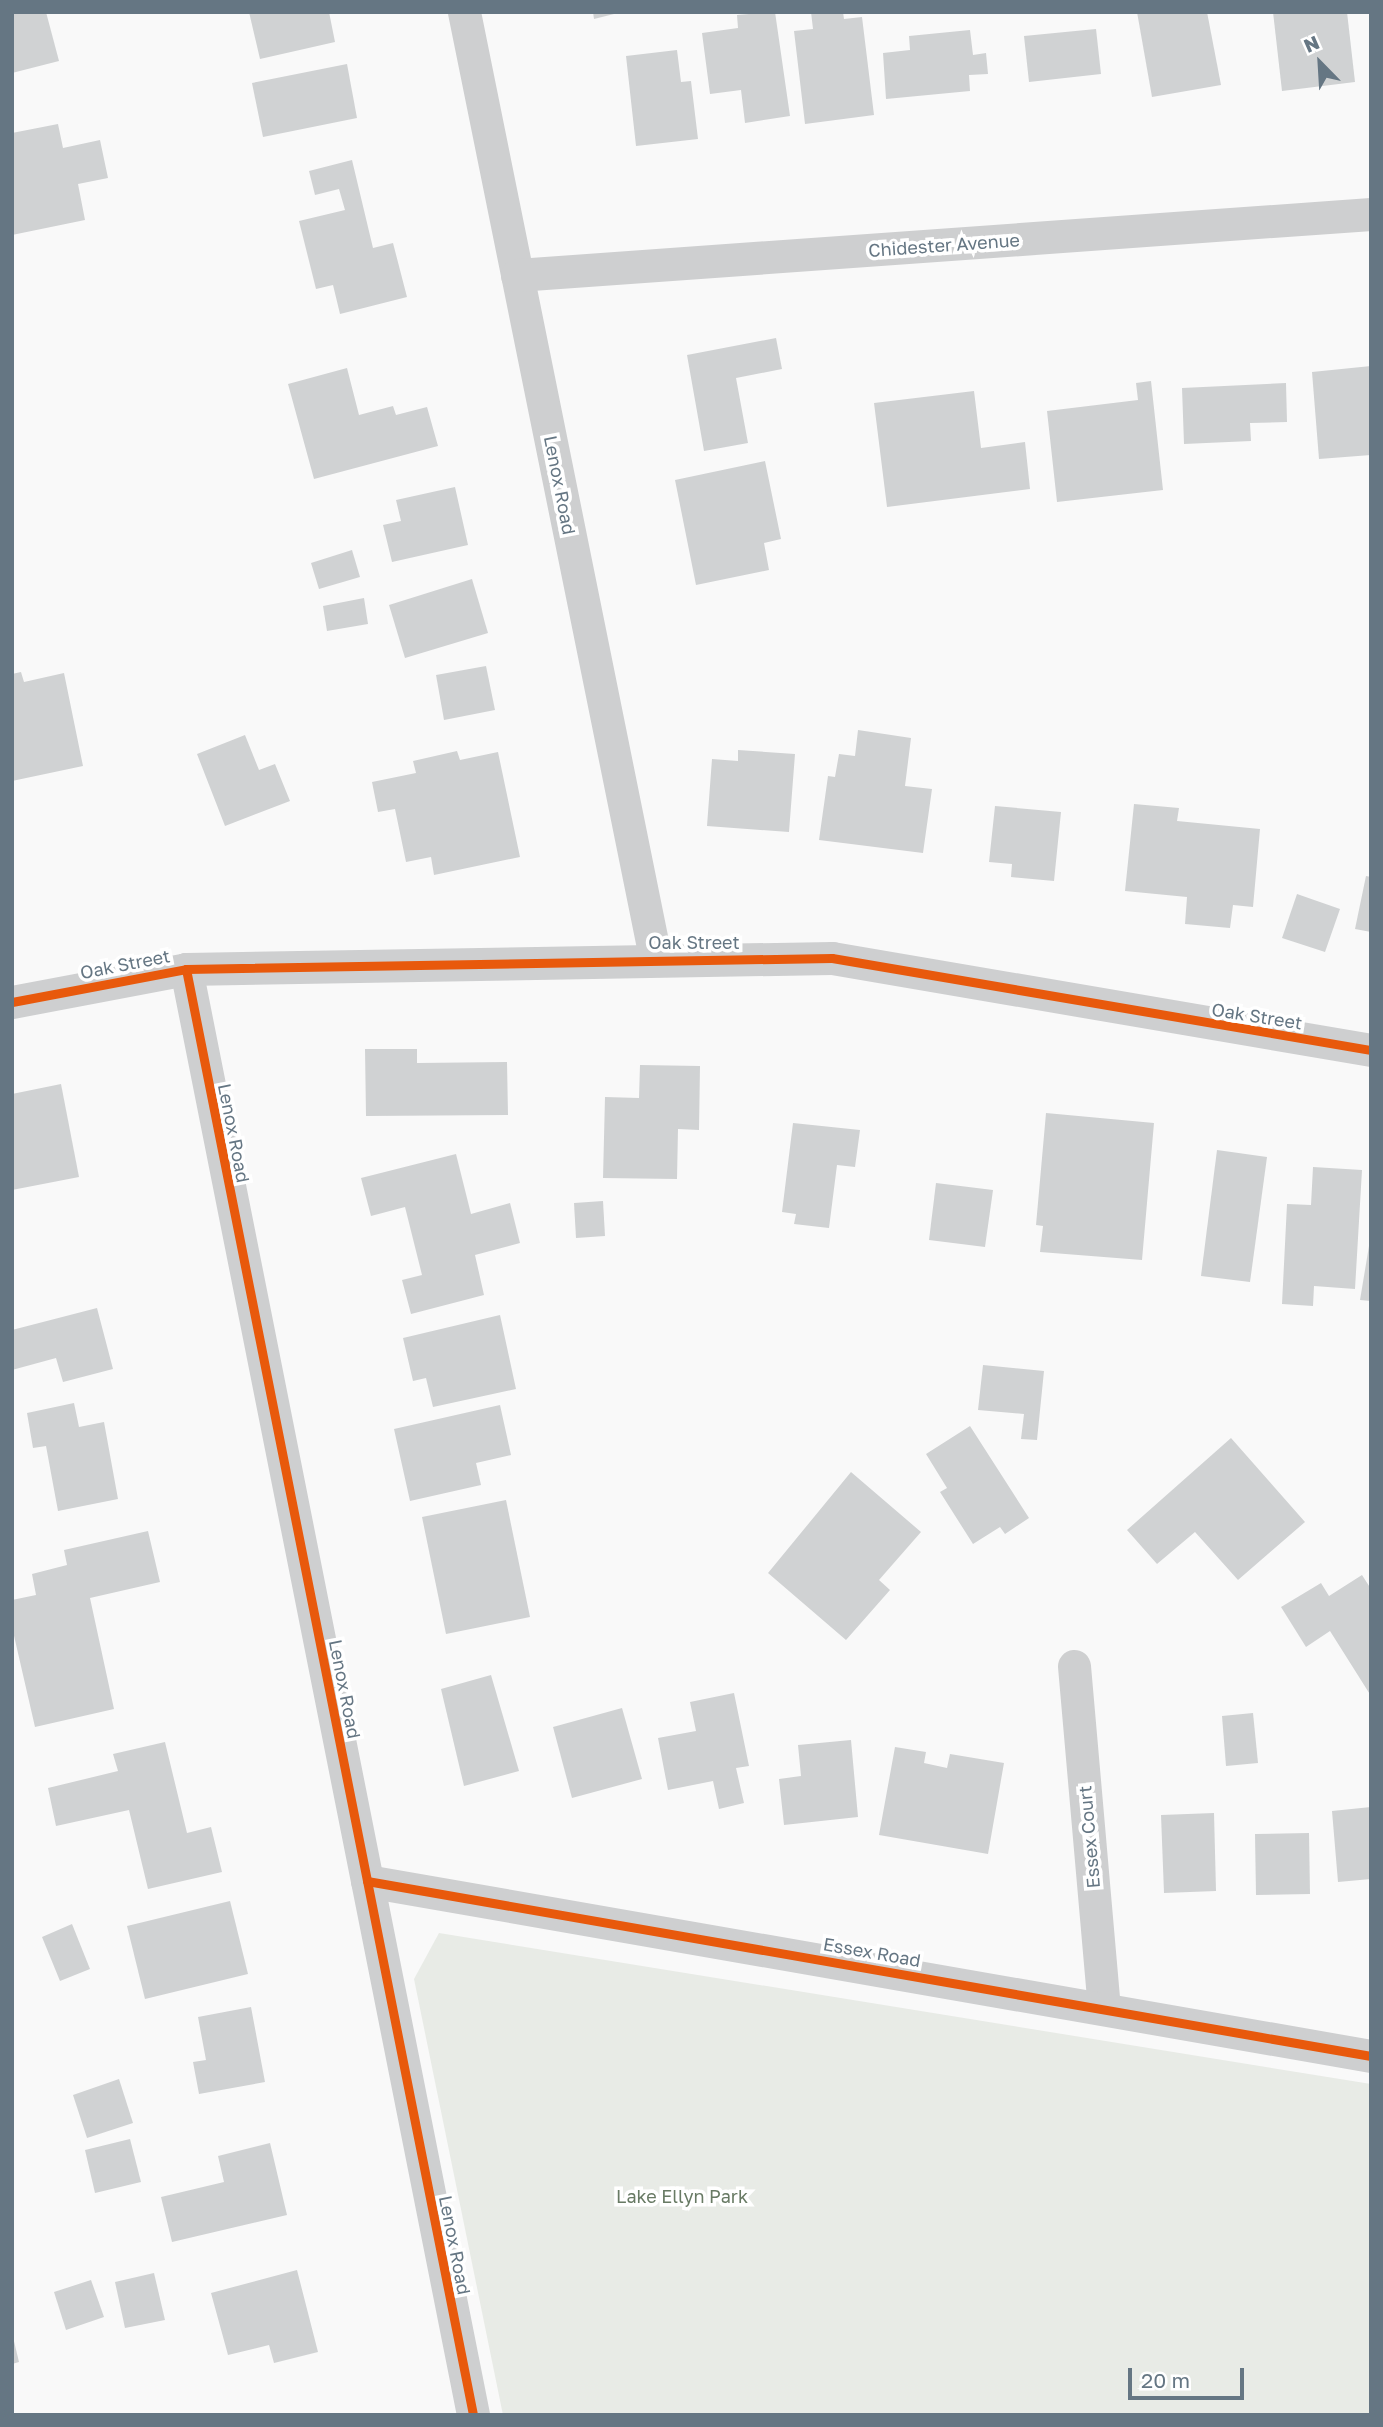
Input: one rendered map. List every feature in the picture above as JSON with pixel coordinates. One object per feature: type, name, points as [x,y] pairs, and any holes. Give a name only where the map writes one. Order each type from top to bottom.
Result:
[{"type":"street","name":"Lenox Road","points":[[464,12],[655,957]]},
{"type":"street","name":"Chidester Avenue","points":[[517,275],[1371,214]]},
{"type":"street","name":"Oak Street","points":[[12,1002],[186,969],[655,957],[832,958],[1371,1050]]},
{"type":"street","name":"Lenox Road","points":[[186,969],[472,2415]]},
{"type":"street","name":"Essex Court","points":[[1074,1666],[1104,2008]]},
{"type":"street","name":"Essex Road","points":[[367,1881],[1371,2056]]},
{"type":"green space","name":"Lake Ellyn Park","points":[[439,1933],[1371,2084],[1371,2415],[503,2415],[414,1979]]},
{"type":"building","points":[[12,12],[46,12],[59,61],[12,73]]},
{"type":"building","points":[[249,12],[329,12],[335,42],[260,59]]},
{"type":"building","points":[[593,12],[618,12],[618,13],[594,19]]},
{"type":"building","points":[[775,12],[790,116],[745,123],[741,90],[710,94],[702,33],[738,28],[737,15]]},
{"type":"building","points":[[811,12],[843,12],[844,19],[862,17],[874,115],[805,124],[794,31],[813,29]]},
{"type":"building","points":[[1137,12],[1207,12],[1221,85],[1152,97]]},
{"type":"building","points":[[1273,12],[1347,12],[1355,82],[1282,91]]},
{"type":"building","points":[[1096,29],[1101,74],[1029,82],[1024,36]]},
{"type":"building","points":[[970,30],[973,55],[986,53],[988,74],[969,75],[970,91],[886,99],[883,53],[910,50],[909,36]]},
{"type":"building","points":[[677,50],[681,82],[691,81],[698,139],[636,146],[626,56]]},
{"type":"building","points":[[347,64],[357,118],[263,137],[252,83]]},
{"type":"building","points":[[58,124],[63,148],[100,140],[108,178],[78,184],[85,220],[12,235],[12,133]]},
{"type":"building","points":[[352,160],[373,248],[393,243],[407,297],[340,314],[333,285],[316,289],[299,221],[345,210],[339,189],[315,195],[309,171]]},
{"type":"building","points":[[776,338],[782,369],[736,378],[748,443],[704,451],[687,355]]},
{"type":"building","points":[[1371,366],[1371,455],[1319,459],[1312,372]]},
{"type":"building","points":[[347,368],[359,415],[393,406],[396,415],[427,407],[438,446],[314,479],[288,384]]},
{"type":"building","points":[[1151,381],[1163,490],[1057,502],[1047,411],[1138,400],[1136,383]]},
{"type":"building","points":[[1286,383],[1287,422],[1250,423],[1251,441],[1184,444],[1182,388]]},
{"type":"building","points":[[974,391],[981,448],[1025,442],[1030,489],[887,507],[874,403]]},
{"type":"building","points":[[765,461],[781,539],[764,543],[769,570],[696,585],[675,480]]},
{"type":"building","points":[[455,487],[468,545],[392,562],[383,525],[401,521],[396,500]]},
{"type":"building","points":[[352,550],[360,577],[319,589],[311,563]]},
{"type":"building","points":[[472,579],[488,633],[405,658],[389,605]]},
{"type":"building","points":[[364,598],[368,624],[327,631],[323,606]]},
{"type":"building","points":[[486,666],[495,710],[444,720],[436,675]]},
{"type":"building","points":[[21,672],[24,682],[64,673],[83,766],[12,781],[12,674]]},
{"type":"building","points":[[858,730],[911,738],[905,786],[932,789],[923,853],[819,840],[828,776],[835,777],[839,754],[855,756]]},
{"type":"building","points":[[245,735],[259,770],[275,764],[290,801],[225,826],[197,754]]},
{"type":"building","points":[[738,750],[795,754],[789,832],[707,826],[712,759],[738,761]]},
{"type":"building","points":[[457,751],[460,760],[498,752],[520,857],[434,875],[431,857],[406,862],[395,809],[378,812],[372,782],[416,773],[413,761]]},
{"type":"building","points":[[1134,804],[1179,808],[1177,821],[1260,829],[1253,907],[1233,905],[1230,928],[1185,924],[1187,897],[1125,891]]},
{"type":"building","points":[[995,806],[1061,812],[1054,881],[1011,877],[1012,864],[989,862]]},
{"type":"building","points":[[1366,876],[1371,877],[1371,932],[1355,929]]},
{"type":"building","points":[[1297,894],[1340,909],[1325,952],[1282,938]]},
{"type":"building","points":[[365,1049],[417,1049],[417,1063],[507,1062],[508,1115],[366,1116]]},
{"type":"building","points":[[640,1065],[700,1066],[699,1130],[678,1129],[677,1179],[603,1178],[605,1097],[639,1098]]},
{"type":"building","points":[[61,1084],[79,1177],[12,1190],[12,1094]]},
{"type":"building","points":[[1046,1113],[1154,1123],[1142,1260],[1040,1252],[1043,1226],[1036,1225]]},
{"type":"building","points":[[793,1123],[860,1130],[855,1167],[837,1165],[829,1228],[794,1224],[796,1214],[782,1212]]},
{"type":"building","points":[[1217,1150],[1267,1157],[1250,1282],[1201,1276]]},
{"type":"building","points":[[456,1154],[471,1214],[510,1203],[520,1243],[475,1255],[484,1295],[411,1314],[402,1280],[422,1275],[405,1207],[371,1216],[361,1178]]},
{"type":"building","points":[[1313,1167],[1362,1170],[1355,1289],[1314,1286],[1313,1306],[1282,1304],[1287,1204],[1311,1205]]},
{"type":"building","points":[[936,1183],[993,1190],[985,1247],[929,1240]]},
{"type":"building","points":[[603,1201],[605,1236],[576,1238],[574,1203]]},
{"type":"building","points":[[1371,1246],[1371,1301],[1360,1300]]},
{"type":"building","points":[[97,1308],[113,1369],[63,1382],[56,1358],[12,1370],[12,1330]]},
{"type":"building","points":[[500,1315],[516,1389],[433,1407],[426,1378],[413,1381],[403,1338]]},
{"type":"building","points":[[983,1365],[1044,1371],[1037,1440],[1021,1439],[1024,1414],[978,1410]]},
{"type":"building","points":[[74,1403],[79,1427],[104,1422],[118,1499],[58,1511],[46,1446],[33,1448],[27,1413]]},
{"type":"building","points":[[500,1405],[511,1455],[476,1463],[481,1485],[410,1501],[394,1429]]},
{"type":"building","points":[[970,1426],[1029,1518],[1005,1534],[1000,1527],[973,1544],[940,1492],[947,1488],[926,1454]]},
{"type":"building","points":[[1231,1438],[1305,1522],[1238,1580],[1195,1532],[1157,1564],[1127,1530]]},
{"type":"building","points":[[851,1472],[921,1532],[879,1580],[890,1590],[846,1640],[768,1573]]},
{"type":"building","points":[[506,1500],[530,1617],[446,1634],[422,1517]]},
{"type":"building","points":[[148,1531],[160,1582],[90,1598],[114,1709],[35,1727],[12,1627],[12,1600],[36,1595],[32,1574],[67,1565],[64,1550]]},
{"type":"building","points":[[1362,1575],[1371,1589],[1371,1696],[1330,1631],[1306,1647],[1281,1607],[1321,1583],[1329,1596]]},
{"type":"building","points":[[491,1675],[519,1771],[464,1786],[441,1689]]},
{"type":"building","points":[[734,1693],[749,1766],[736,1768],[744,1803],[719,1809],[713,1781],[668,1790],[658,1738],[696,1731],[690,1702]]},
{"type":"building","points":[[622,1708],[642,1779],[572,1798],[553,1727]]},
{"type":"building","points":[[1253,1713],[1258,1763],[1226,1766],[1222,1716]]},
{"type":"building","points":[[851,1740],[858,1817],[784,1825],[779,1779],[801,1776],[798,1745]]},
{"type":"building","points":[[165,1742],[187,1833],[211,1827],[222,1872],[148,1889],[129,1810],[56,1826],[48,1788],[118,1771],[113,1754]]},
{"type":"building","points":[[895,1747],[926,1752],[924,1763],[947,1768],[950,1754],[1004,1763],[988,1854],[879,1835]]},
{"type":"building","points":[[1371,1807],[1371,1879],[1338,1882],[1332,1811]]},
{"type":"building","points":[[1214,1813],[1216,1891],[1164,1893],[1161,1815]]},
{"type":"building","points":[[1309,1833],[1310,1894],[1256,1895],[1255,1834]]},
{"type":"building","points":[[230,1901],[248,1974],[145,1999],[127,1926]]},
{"type":"building","points":[[72,1924],[90,1969],[60,1981],[42,1937]]},
{"type":"building","points":[[251,2007],[265,2082],[199,2094],[193,2062],[206,2060],[198,2017]]},
{"type":"building","points":[[119,2079],[133,2123],[87,2138],[73,2095]]},
{"type":"building","points":[[130,2139],[141,2182],[95,2193],[85,2150]]},
{"type":"building","points":[[270,2143],[287,2215],[172,2242],[161,2197],[224,2182],[218,2156]]},
{"type":"building","points":[[297,2270],[318,2352],[274,2363],[269,2345],[228,2355],[211,2293]]},
{"type":"building","points":[[154,2273],[165,2320],[125,2328],[115,2282]]},
{"type":"building","points":[[91,2280],[104,2317],[66,2330],[54,2292]]},
{"type":"building","points":[[12,2338],[19,2362],[12,2364]]},
{"type":"cycle path","points":[[12,1002],[186,969],[832,958],[1371,1050]]},
{"type":"cycle path","points":[[186,969],[473,2415]]},
{"type":"cycle path","points":[[367,1881],[1371,2056]]}]
